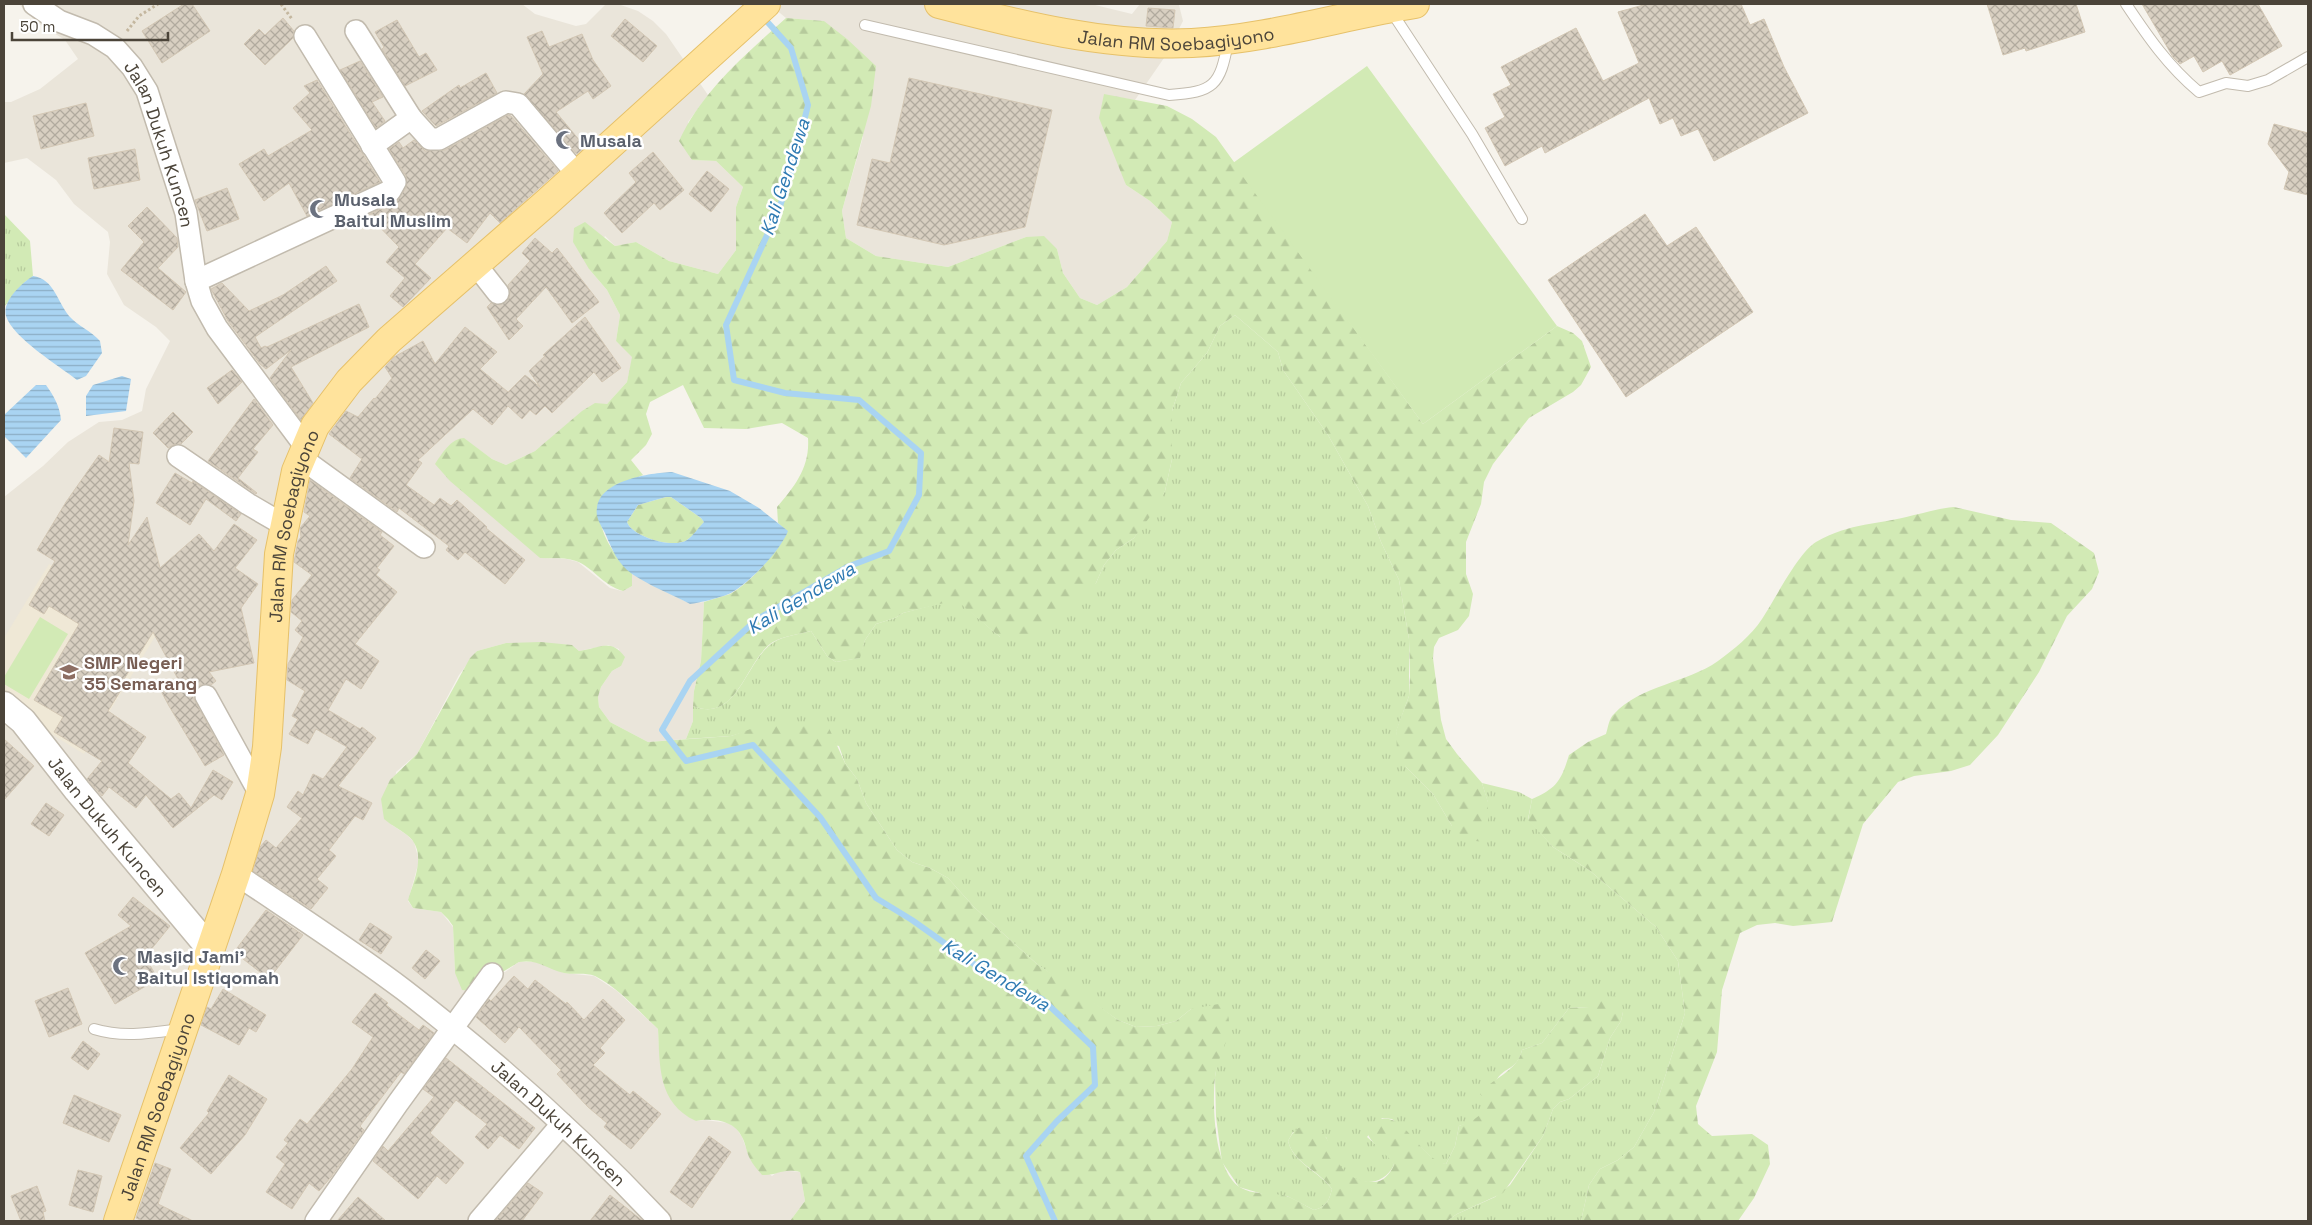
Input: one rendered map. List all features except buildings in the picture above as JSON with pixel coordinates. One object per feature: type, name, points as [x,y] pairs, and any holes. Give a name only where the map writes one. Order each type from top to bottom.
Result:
[{"type":"main road","name":"Jalan RM Soebagiyono","points":[[939,4],[1061,32],[1109,39],[1192,43],[1280,32],[1334,12],[1402,6]]},
{"type":"main road","name":"Jalan RM Soebagiyono","points":[[118,1221],[182,1029],[211,950],[260,794],[267,747],[279,554],[284,525],[303,452],[331,401],[389,340],[476,265],[764,5]]},
{"type":"street","name":"Jalan Dukuh Kuncen","points":[[34,4],[59,21],[92,34],[115,48],[132,67],[147,91],[186,213],[196,281],[202,302],[217,328],[303,452],[424,547]]},
{"type":"street","points":[[356,31],[411,118],[430,138],[439,139],[506,102],[518,104],[577,174]]},
{"type":"street","points":[[196,281],[390,191],[394,187],[395,182],[304,36]]},
{"type":"street","points":[[372,146],[411,118]]},
{"type":"street","points":[[476,265],[498,293]]},
{"type":"street","points":[[178,456],[248,504],[284,525]]},
{"type":"street","points":[[206,696],[260,794]]},
{"type":"street","name":"Jalan Dukuh Kuncen","points":[[4,705],[23,721],[77,790],[211,950]]},
{"type":"street","name":"Jalan Dukuh Kuncen","points":[[236,874],[403,990],[452,1028],[562,1124],[660,1221]]},
{"type":"street","points":[[316,1221],[492,974]]},
{"type":"street","points":[[479,1221],[562,1124]]},
{"type":"lane","points":[[2126,4],[2156,49],[2175,72],[2198,92],[2226,83],[2248,86],[2268,80],[2308,57]]},
{"type":"lane","points":[[1402,6],[1472,134],[1522,219]]},
{"type":"lane","points":[[866,25],[1169,95],[1190,94],[1205,89],[1217,81],[1223,68],[1229,39]]},
{"type":"lane","points":[[94,1029],[108,1033],[135,1035],[182,1029]]},
{"type":"path","points":[[115,48],[140,16],[158,4]]},
{"type":"shaded area","points":[[19,4],[522,4],[535,14],[576,26],[586,24],[606,4],[618,4],[638,11],[653,21],[666,34],[708,95],[688,122],[692,160],[716,161],[743,187],[736,207],[736,250],[718,274],[669,261],[636,242],[615,246],[605,236],[589,269],[607,290],[620,315],[616,341],[633,356],[627,382],[607,404],[558,433],[535,451],[506,465],[492,459],[463,438],[540,558],[567,559],[578,562],[610,588],[622,591],[632,586],[632,573],[690,604],[704,602],[701,661],[694,691],[693,721],[686,739],[648,742],[610,722],[599,707],[598,697],[601,687],[612,671],[621,666],[619,649],[608,645],[579,651],[572,645],[506,643],[477,651],[459,675],[417,754],[396,772],[392,825],[414,842],[419,861],[408,901],[413,908],[441,912],[453,927],[455,973],[505,972],[519,962],[538,962],[564,973],[594,976],[617,991],[658,1029],[659,1049],[696,1121],[705,1120],[728,1123],[736,1128],[742,1137],[750,1159],[772,1176],[780,1170],[800,1172],[805,1201],[790,1221],[4,1221],[4,497],[43,466],[68,442],[99,422],[122,420],[142,411],[146,389],[170,341],[156,327],[124,305],[107,274],[110,242],[108,232],[74,204],[56,180],[27,158],[4,163],[4,102],[11,102],[40,89],[78,59],[65,40],[36,22]]},
{"type":"shaded area","points":[[769,4],[1091,4],[1132,14],[1140,4],[1179,5],[1183,21],[1164,58],[1135,100],[1104,95],[1126,185],[1150,201],[1172,222],[1167,241],[1127,287],[1097,305],[1080,298],[1063,273],[1057,249],[1026,237],[948,267],[876,256],[846,238],[842,211],[863,137],[824,21],[786,18]]},
{"type":"shaded area","name":"SMP Negeri 35 Semarang","points":[[49,564],[159,630],[84,754],[4,705],[4,638]]},
{"type":"green space","points":[[786,18],[824,21],[876,66],[871,106],[842,211],[846,238],[876,256],[948,267],[1026,237],[1044,236],[1057,249],[1063,273],[1080,298],[1097,305],[1127,287],[1167,241],[1172,222],[1150,201],[1126,185],[1099,118],[1104,94],[1167,106],[1192,119],[1216,137],[1423,424],[1557,326],[1573,333],[1582,341],[1591,367],[1581,385],[1573,392],[1529,418],[1493,464],[1484,482],[1481,504],[1466,542],[1466,574],[1473,594],[1469,616],[1458,630],[1439,638],[1434,647],[1433,658],[1441,720],[1446,739],[1482,783],[1488,802],[1485,842],[1466,840],[1452,826],[1433,794],[1406,767],[1397,751],[1396,731],[1409,696],[1410,676],[1409,639],[1399,580],[1381,542],[1368,506],[1328,435],[1283,370],[1278,352],[1235,315],[1220,326],[1207,353],[1181,383],[1172,411],[1172,459],[1165,491],[1155,510],[1134,538],[1116,550],[1104,565],[1096,583],[1082,598],[1038,634],[1019,639],[1000,637],[956,600],[903,613],[895,618],[876,624],[865,640],[860,658],[836,662],[827,656],[811,631],[792,635],[773,642],[763,651],[731,698],[721,706],[708,709],[693,706],[694,691],[701,661],[704,602],[737,590],[754,575],[784,538],[787,531],[778,523],[777,507],[800,476],[807,458],[808,438],[782,423],[746,429],[704,428],[683,385],[650,402],[646,414],[652,434],[646,445],[631,460],[643,475],[611,488],[598,503],[601,524],[612,550],[632,573],[632,586],[623,591],[609,585],[588,567],[576,561],[540,558],[450,481],[435,464],[451,444],[464,438],[492,459],[506,465],[535,451],[582,411],[595,403],[607,404],[627,382],[632,357],[616,341],[620,315],[607,290],[589,269],[573,242],[574,228],[585,222],[615,246],[636,242],[669,261],[718,274],[736,250],[736,207],[743,187],[716,161],[692,160],[679,141],[712,90],[726,74]]},
{"type":"green space","points":[[1367,66],[1557,326],[1423,424],[1233,163]]},
{"type":"green space","points":[[4,214],[30,241],[33,276],[25,282],[4,307]]},
{"type":"green space","points":[[1235,315],[1278,352],[1283,370],[1328,435],[1368,506],[1381,542],[1399,580],[1409,639],[1409,696],[1396,732],[1406,767],[1433,794],[1452,826],[1488,803],[1482,783],[1519,792],[1532,799],[1528,819],[1553,847],[1589,870],[1656,927],[1678,961],[1685,1013],[1654,1112],[1634,1147],[1618,1160],[1600,1169],[1589,1185],[1581,1221],[1447,1221],[1457,1214],[1495,1197],[1510,1185],[1543,1136],[1553,1109],[1560,1102],[1569,1099],[1598,1076],[1610,1038],[1621,1021],[1623,1012],[1589,1007],[1569,1008],[1542,1043],[1522,1050],[1514,1065],[1500,1075],[1494,1084],[1482,1115],[1476,1120],[1459,1126],[1455,1146],[1446,1164],[1437,1163],[1392,1119],[1382,1118],[1367,1137],[1390,1157],[1394,1165],[1389,1172],[1377,1181],[1362,1181],[1348,1175],[1342,1169],[1326,1137],[1293,1132],[1288,1141],[1291,1149],[1301,1162],[1332,1189],[1326,1203],[1314,1210],[1287,1196],[1266,1195],[1239,1187],[1222,1162],[1216,1117],[1215,1077],[1218,1057],[1226,1039],[1191,1009],[1176,1021],[1157,1026],[1136,1027],[1118,1020],[1038,965],[974,907],[948,878],[930,868],[912,862],[897,850],[866,803],[857,779],[845,763],[839,746],[751,730],[731,736],[686,739],[693,721],[693,706],[708,709],[721,706],[740,688],[755,662],[764,651],[782,638],[811,631],[827,656],[836,662],[859,658],[865,640],[876,624],[895,618],[903,613],[956,599],[1000,637],[1096,583],[1104,565],[1116,550],[1134,538],[1165,491],[1172,459],[1172,411],[1181,383],[1207,353],[1220,326]]},
{"type":"green space","points":[[671,497],[704,522],[687,540],[673,543],[654,540],[637,532],[627,522],[638,505]]},
{"type":"green space","points":[[1954,507],[2011,520],[2051,523],[2094,553],[2099,572],[2092,589],[2067,616],[2039,672],[1998,735],[1970,765],[1951,771],[1914,776],[1898,782],[1863,824],[1832,922],[1793,926],[1775,923],[1757,925],[1740,933],[1722,990],[1717,1052],[1696,1106],[1698,1124],[1712,1136],[1752,1134],[1768,1145],[1770,1164],[1754,1198],[1738,1221],[1581,1221],[1589,1185],[1600,1169],[1618,1160],[1634,1147],[1654,1112],[1685,1013],[1678,961],[1656,927],[1589,870],[1553,847],[1528,820],[1532,799],[1557,783],[1569,755],[1588,742],[1606,734],[1612,716],[1625,704],[1651,690],[1706,668],[1742,642],[1762,619],[1802,556],[1816,542],[1853,527]]},
{"type":"green space","points":[[40,617],[68,634],[29,699],[4,684],[4,677]]},
{"type":"green space","points":[[541,642],[572,645],[579,651],[609,646],[620,651],[625,657],[621,666],[612,671],[601,687],[598,697],[599,707],[610,722],[648,742],[731,736],[770,722],[829,728],[845,763],[857,779],[866,803],[897,850],[912,862],[930,868],[948,878],[974,907],[1038,965],[1118,1020],[1136,1027],[1157,1026],[1176,1021],[1191,1009],[1224,1003],[1229,1028],[1215,1077],[1216,1135],[1219,1151],[1230,1177],[1243,1189],[1255,1193],[1286,1196],[1314,1210],[1326,1203],[1332,1189],[1327,1182],[1296,1156],[1288,1141],[1296,1130],[1304,1126],[1321,1131],[1345,1172],[1363,1181],[1375,1182],[1382,1180],[1388,1175],[1394,1165],[1368,1134],[1366,1128],[1378,1120],[1389,1119],[1398,1124],[1435,1160],[1446,1164],[1455,1146],[1459,1126],[1473,1120],[1483,1111],[1486,1101],[1480,1094],[1515,1064],[1522,1050],[1542,1043],[1569,1008],[1589,1007],[1595,1000],[1615,996],[1622,1002],[1623,1012],[1621,1021],[1610,1038],[1598,1076],[1569,1099],[1560,1102],[1553,1109],[1543,1136],[1503,1193],[1457,1214],[1447,1221],[790,1221],[805,1201],[800,1172],[784,1171],[762,1175],[751,1161],[742,1137],[734,1127],[715,1120],[696,1121],[683,1113],[674,1104],[663,1082],[659,1056],[658,1029],[620,993],[595,976],[564,973],[526,961],[519,962],[471,991],[462,990],[455,973],[453,926],[441,912],[413,908],[408,900],[418,866],[417,849],[407,835],[384,819],[381,799],[390,780],[417,754],[470,658],[477,651],[506,643]]},
{"type":"water","points":[[33,276],[46,281],[69,316],[100,341],[102,353],[86,376],[77,380],[27,342],[10,324],[6,316],[7,304],[14,293]]},
{"type":"water","points":[[122,376],[131,379],[126,411],[86,416],[86,396],[93,385]]},
{"type":"water","points":[[36,385],[46,385],[52,393],[61,420],[26,458],[4,436],[4,415]]},
{"type":"water","points":[[672,472],[730,491],[759,508],[788,531],[772,556],[755,574],[731,593],[690,604],[632,574],[619,560],[613,550],[597,515],[600,498],[616,485],[627,480],[639,476]],"holes":[[[671,497],[704,522],[687,540],[673,543],[654,540],[645,537],[630,527],[627,522],[638,505]]]},
{"type":"waterway","name":"Kali Gendewa","points":[[762,16],[791,48],[808,105],[792,170],[779,209],[726,325],[734,380],[785,393],[859,400],[921,453],[919,495],[889,551],[847,567],[756,620],[690,681],[662,730],[686,761],[753,745],[820,817],[876,898],[912,920],[988,974],[1042,999],[1093,1047],[1095,1085],[1057,1121],[1026,1156],[1055,1221]]},
{"type":"place","name":"Musala","points":[[565,140]]},
{"type":"place","name":"Musala Baitul Muslim","points":[[319,209]]},
{"type":"place","name":"SMP Negeri 35 Semarang","points":[[69,672]]},
{"type":"place","name":"Masjid Jami' Baitul Istiqomah","points":[[122,966]]}]
